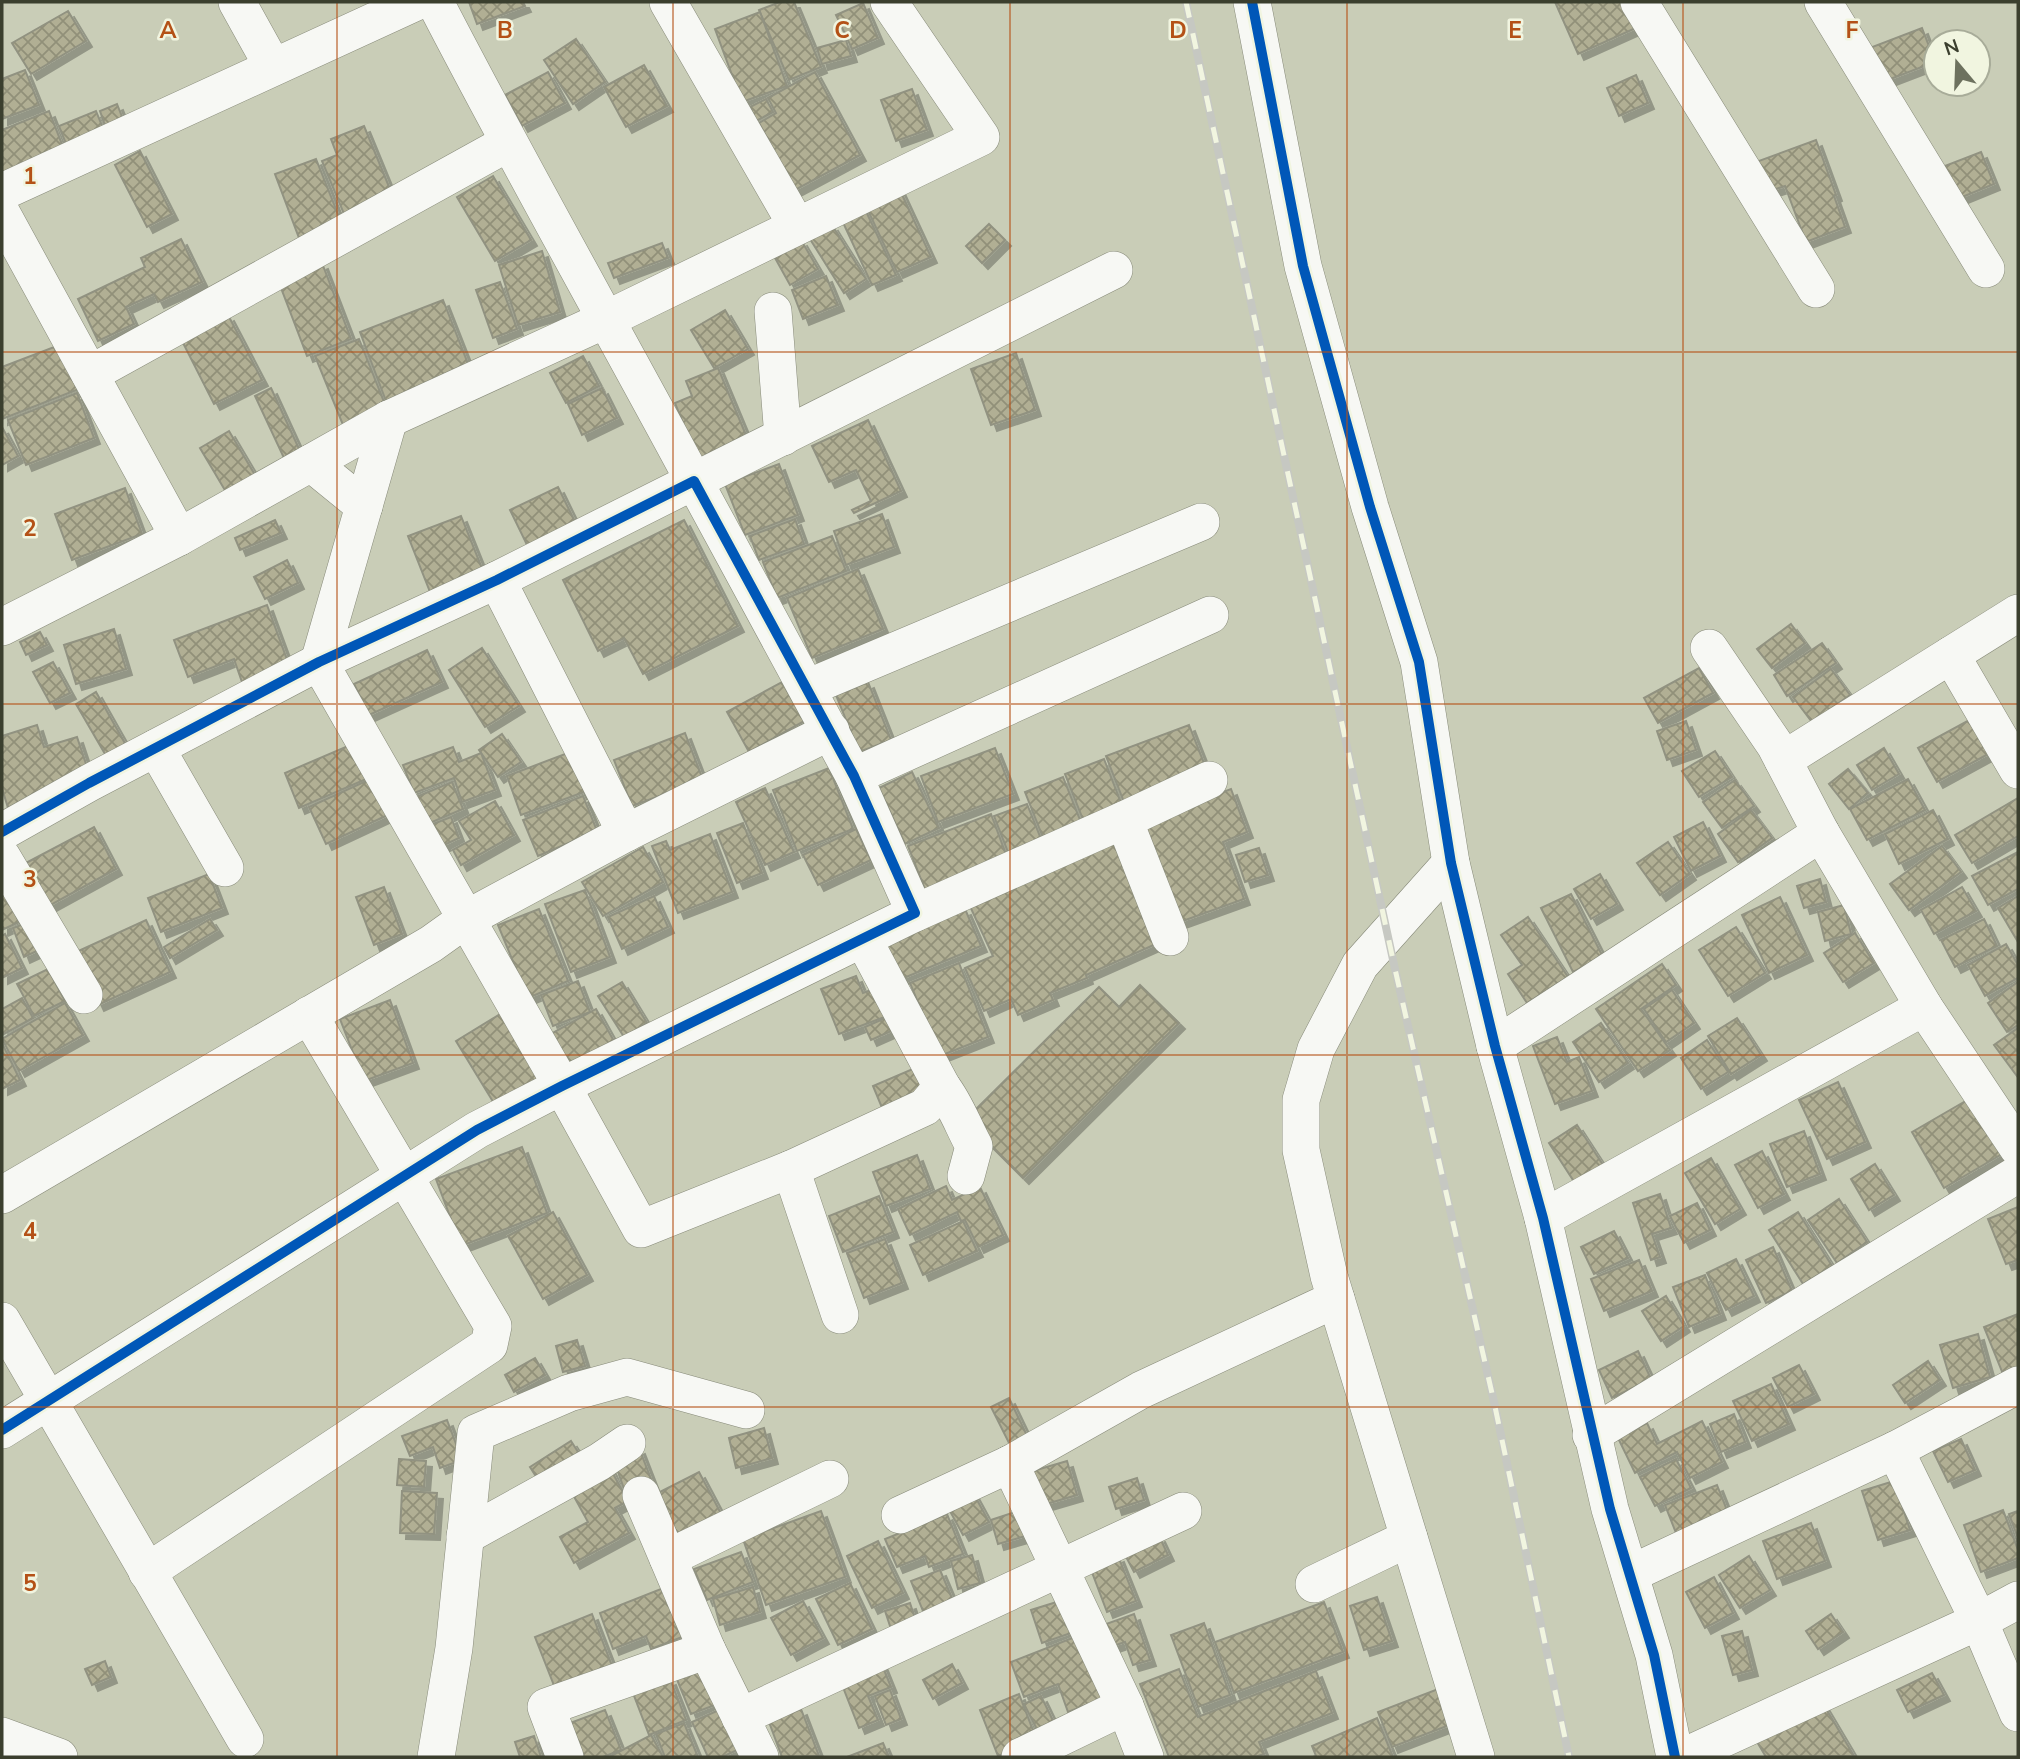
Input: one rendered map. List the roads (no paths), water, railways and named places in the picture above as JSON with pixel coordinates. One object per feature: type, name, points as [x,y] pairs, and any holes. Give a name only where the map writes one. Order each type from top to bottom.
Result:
[{"type":"street","points":[[237,2],[273,67]]},
{"type":"street","points":[[2,192],[416,2]]},
{"type":"street","points":[[435,2],[508,143],[607,319],[831,732],[854,776],[915,914]]},
{"type":"street","points":[[668,2],[797,226]]},
{"type":"street","points":[[2,627],[179,537],[389,419],[607,319],[981,136],[889,2]]},
{"type":"street","points":[[1252,2],[1303,265],[1370,507],[1419,662],[1451,863],[1495,1046],[1543,1218],[1610,1509],[1654,1656],[1675,1757]]},
{"type":"street","points":[[1639,2],[1816,289]]},
{"type":"street","points":[[1823,2],[1986,269]]},
{"type":"street","points":[[90,374],[508,143]]},
{"type":"street","points":[[2,214],[179,537]]},
{"type":"street","points":[[2,832],[319,662],[496,580],[1114,270]]},
{"type":"street","points":[[773,311],[783,437]]},
{"type":"street","points":[[389,419],[319,662],[562,1086],[640,1229],[792,1169],[925,1107],[942,1087]]},
{"type":"street","points":[[312,463],[364,506]]},
{"type":"street","points":[[807,688],[1201,522]]},
{"type":"street","points":[[496,580],[626,833]]},
{"type":"street","points":[[1783,760],[2018,613]]},
{"type":"street","points":[[854,776],[1210,615]]},
{"type":"street","points":[[1709,648],[1783,760],[1821,833],[1924,1007],[2018,1148]]},
{"type":"street","points":[[1951,654],[2018,770]]},
{"type":"street","points":[[2,1195],[431,944],[466,919],[626,833],[831,732]]},
{"type":"street","points":[[156,748],[225,868]]},
{"type":"street","points":[[2,1430],[477,1130],[915,914],[1209,780]]},
{"type":"street","points":[[1125,820],[1170,937]]},
{"type":"street","points":[[1495,1046],[1821,833]]},
{"type":"street","points":[[2,857],[84,995]]},
{"type":"street","points":[[1451,863],[1360,965],[1316,1049],[1301,1100],[1301,1150],[1336,1299],[1476,1757]]},
{"type":"street","points":[[863,939],[942,1087],[955,1104],[974,1146],[966,1176]]},
{"type":"street","points":[[1543,1218],[1924,1007]]},
{"type":"street","points":[[147,1572],[489,1345],[494,1326],[309,1015]]},
{"type":"street","points":[[792,1169],[840,1315]]},
{"type":"street","points":[[1591,1434],[2018,1174]]},
{"type":"street","points":[[900,1515],[1010,1464],[1142,1390],[1336,1299]]},
{"type":"street","points":[[2,1321],[245,1739]]},
{"type":"street","points":[[436,1757],[454,1647],[476,1433],[569,1393],[627,1377],[746,1410]]},
{"type":"street","points":[[1630,1574],[1895,1450],[2018,1385]]},
{"type":"street","points":[[465,1536],[599,1462],[628,1443]]},
{"type":"street","points":[[1895,1450],[1979,1620],[2018,1713]]},
{"type":"street","points":[[1010,1464],[1125,1706],[1145,1757]]},
{"type":"street","points":[[668,1558],[830,1479]]},
{"type":"street","points":[[640,1495],[707,1650],[740,1717],[752,1755]]},
{"type":"street","points":[[740,1717],[1183,1511]]},
{"type":"street","points":[[1314,1584],[1409,1538]]},
{"type":"street","points":[[1683,1757],[2018,1600]]},
{"type":"street","points":[[565,1757],[546,1707],[707,1650]]},
{"type":"street","points":[[1020,1757],[1125,1706]]},
{"type":"street","points":[[2,1736],[59,1757]]},
{"type":"railway","points":[[1186,2],[1395,969],[1494,1402],[1569,1757]]}]
